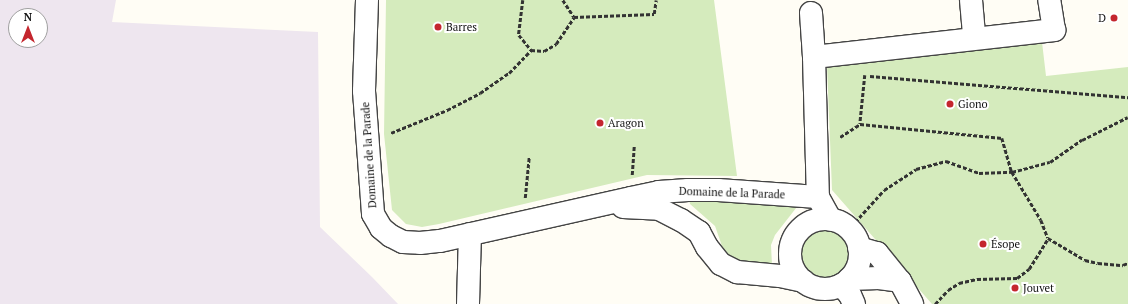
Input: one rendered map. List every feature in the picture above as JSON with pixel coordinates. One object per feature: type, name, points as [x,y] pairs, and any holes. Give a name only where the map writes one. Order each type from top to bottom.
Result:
[{"type":"street","name":"Domaine de la Parade","points":[[367,0],[364,91],[373,214],[381,228],[391,236],[403,242],[420,243],[470,234],[659,192],[718,190],[818,197]]},
{"type":"street","points":[[971,0],[974,38]]},
{"type":"street","points":[[814,57],[1054,30],[1049,0]]},
{"type":"street","points":[[811,13],[814,57],[818,197],[840,224],[855,238],[859,248],[859,259],[856,270],[845,282],[854,304]]},
{"type":"street","name":"Domaine de la Parade","points":[[598,205],[659,209],[681,220],[699,232],[707,247],[721,264],[737,272],[768,275],[808,290],[830,288],[845,282],[879,278],[900,281]]},
{"type":"street","points":[[808,290],[795,273],[790,262],[790,250],[793,239],[799,230],[809,223],[820,220],[840,224]]},
{"type":"street","points":[[468,304],[470,234]]},
{"type":"street","points":[[859,248],[877,253],[900,281],[912,304]]},
{"type":"path","points":[[523,0],[519,35],[531,50],[544,51],[556,44],[574,17]]},
{"type":"path","points":[[563,0],[574,17]]},
{"type":"path","points":[[574,17],[654,14],[656,0]]},
{"type":"path","points":[[368,141],[405,129],[480,94],[509,73],[531,50]]},
{"type":"path","points":[[1128,98],[864,75],[860,124],[1002,138],[1012,172],[1040,220],[1048,238],[1085,260],[1098,263],[1123,265],[1128,263]]},
{"type":"path","points":[[840,224],[884,190],[916,169],[946,161],[979,173],[1012,172],[1050,162],[1082,140],[1128,117]]},
{"type":"path","points":[[631,198],[634,145]]},
{"type":"path","points":[[523,222],[529,157]]},
{"type":"path","points":[[935,304],[948,290],[959,283],[977,279],[1017,278],[1029,269],[1048,238]]},
{"type":"shaded area","points":[[0,0],[116,0],[112,22],[318,32],[320,227],[398,304],[0,304]]},
{"type":"green space","points":[[386,0],[714,0],[737,176],[647,175],[439,224],[422,227],[406,224],[392,210],[384,134]]},
{"type":"green space","points":[[1042,42],[1046,76],[1128,67],[1128,304],[932,304],[832,190],[827,65]]},
{"type":"green space","points":[[689,200],[800,203],[775,235],[771,245],[772,265],[732,259],[722,246],[715,226],[690,204]]},
{"type":"green space","points":[[820,225],[830,225],[845,233],[851,242],[853,253],[851,264],[845,273],[830,281],[820,281],[809,276],[802,269],[797,258],[797,248],[802,237],[809,230]]},
{"type":"place","name":"D","points":[[1114,18]]},
{"type":"place","name":"Barres","points":[[438,27]]},
{"type":"place","name":"Giono","points":[[950,104]]},
{"type":"place","name":"Aragon","points":[[600,123]]},
{"type":"place","name":"Ésope","points":[[983,244]]},
{"type":"place","name":"Jouvet","points":[[1015,288]]}]
